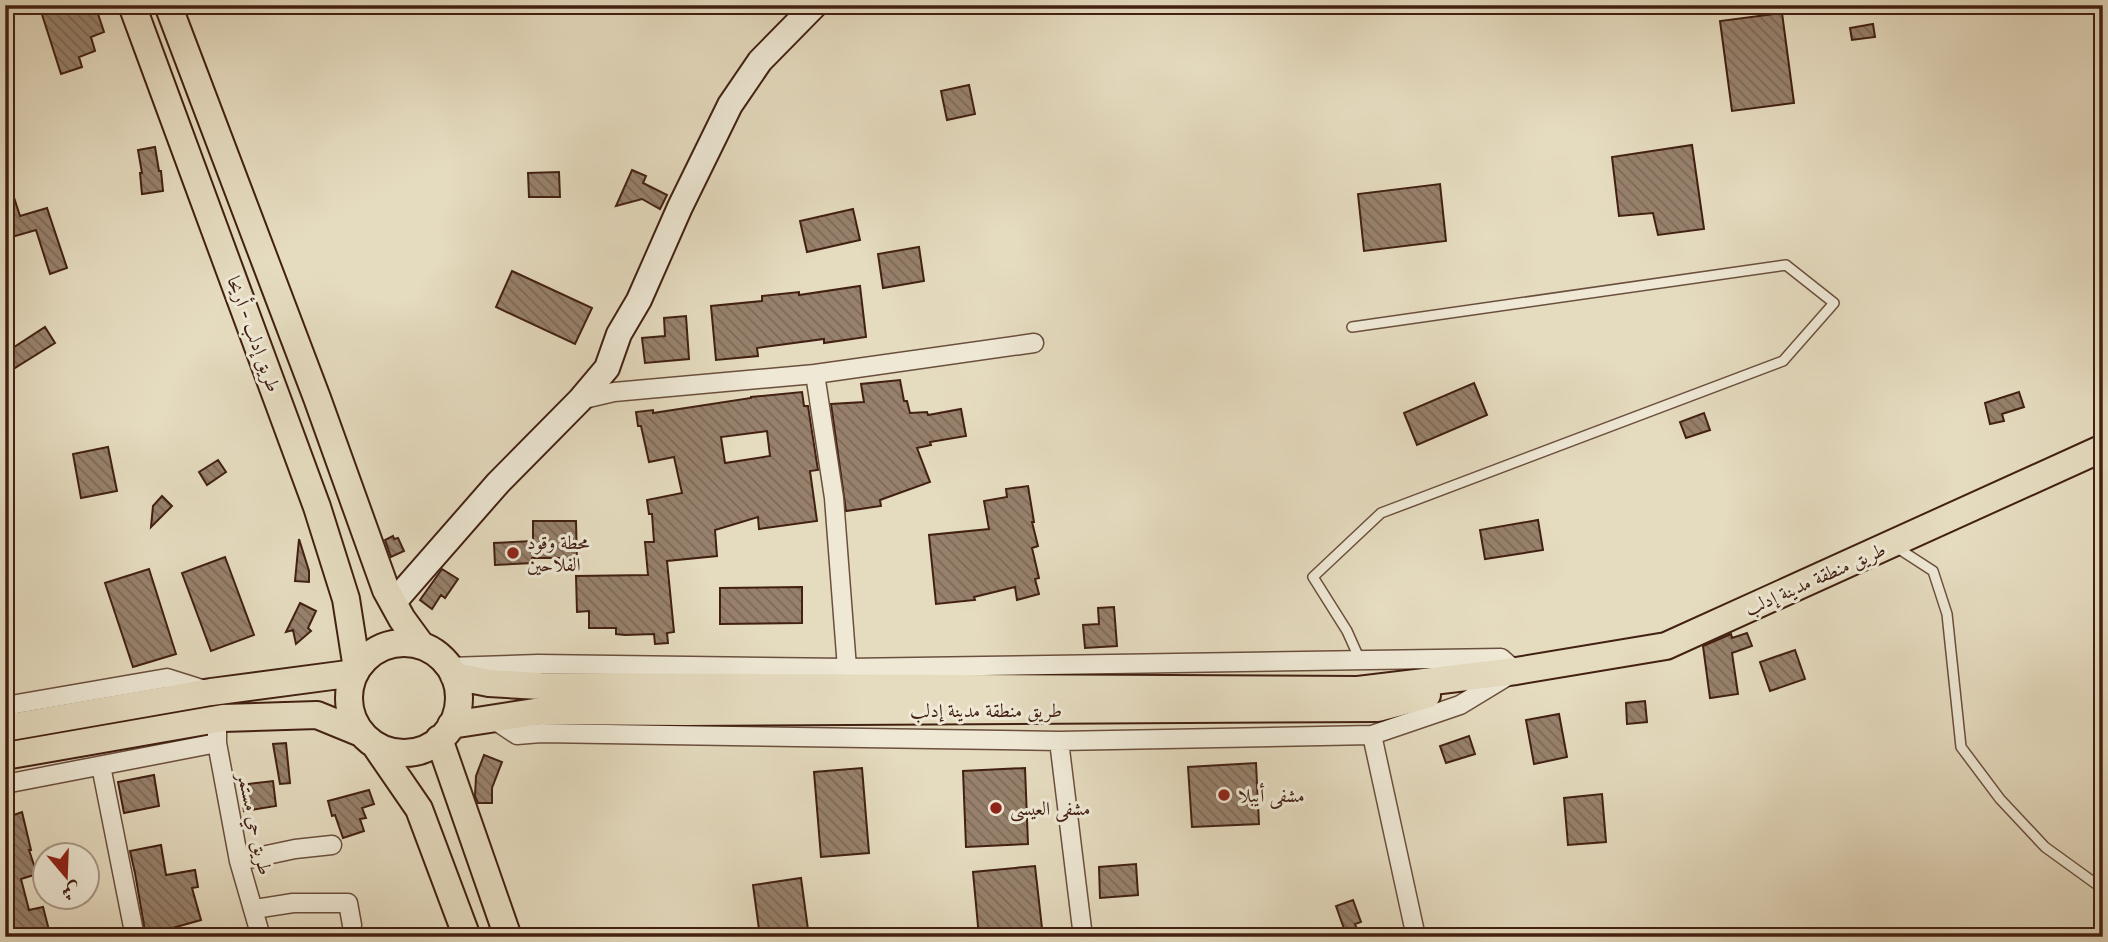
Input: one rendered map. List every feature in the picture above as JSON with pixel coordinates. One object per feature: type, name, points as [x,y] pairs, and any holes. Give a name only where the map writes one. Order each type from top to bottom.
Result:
[{"type":"main road","name":"طريق إدلب - أريحا","points":[[132,5],[317,507],[346,599],[356,671]]},
{"type":"main road","name":"طريق إدلب - أريحا","points":[[168,5],[317,398],[386,590],[421,645]]},
{"type":"main road","name":"طريق منطقة مدينة إدلب","points":[[452,671],[488,683],[540,686],[1358,690],[1516,671],[1667,646],[2103,448]]},
{"type":"main road","points":[[5,756],[217,731],[317,715],[368,739],[393,752],[413,752],[422,749],[445,732],[458,705],[459,695],[452,671],[437,654],[421,645],[401,643],[371,653],[356,671],[349,693],[349,704],[351,714],[368,739],[419,809],[467,937]]},
{"type":"main road","points":[[5,728],[211,692],[356,671]]},
{"type":"main road","name":"طريق منطقة مدينة إدلب","points":[[445,732],[493,719],[541,711],[1378,708],[1516,671]]},
{"type":"main road","points":[[445,732],[508,937]]},
{"type":"street","points":[[393,603],[498,483],[580,400],[607,368],[619,334],[639,300],[680,207],[730,105],[761,61],[815,5]]},
{"type":"street","points":[[580,400],[614,391],[815,374],[1034,343]]},
{"type":"street","points":[[815,374],[834,498],[847,668]]},
{"type":"street","points":[[452,671],[538,664],[847,668],[1501,658],[1516,671],[1460,705],[1372,735],[1059,741],[541,733],[517,735],[493,719]]},
{"type":"street","points":[[5,706],[167,678],[211,692]]},
{"type":"street","points":[[5,785],[101,766],[217,731]]},
{"type":"street","name":"طريق حي مستمر","points":[[217,731],[239,861],[261,937]]},
{"type":"street","points":[[1372,735],[1416,937]]},
{"type":"street","points":[[1059,741],[1083,937]]},
{"type":"street","points":[[101,766],[135,937]]},
{"type":"street","points":[[239,861],[295,849],[332,845]]},
{"type":"street","points":[[254,909],[293,903],[348,903],[352,925]]},
{"type":"lane","points":[[1352,327],[1787,265],[1834,303],[1783,361],[1381,513],[1313,577],[1347,631],[1360,660]]},
{"type":"lane","points":[[1891,544],[1933,570],[1947,614],[1961,747],[2000,799],[2045,847],[2103,888]]},
{"type":"building","points":[[39,5],[95,5],[104,32],[91,37],[95,51],[79,57],[82,67],[61,74]]},
{"type":"building","points":[[1782,13],[1794,103],[1732,111],[1720,21]]},
{"type":"building","points":[[1873,24],[1875,37],[1852,40],[1850,28]]},
{"type":"building","points":[[969,85],[975,114],[947,120],[941,91]]},
{"type":"building","points":[[1692,145],[1704,229],[1658,235],[1653,213],[1619,216],[1612,157]]},
{"type":"building","points":[[155,147],[163,191],[142,194],[138,150]]},
{"type":"building","points":[[632,170],[646,176],[643,183],[667,195],[660,209],[642,199],[616,206]]},
{"type":"building","points":[[559,172],[560,197],[529,197],[528,173]]},
{"type":"building","points":[[8,179],[20,216],[47,208],[67,268],[50,274],[36,230],[5,239],[5,180]]},
{"type":"building","points":[[1440,184],[1446,241],[1364,251],[1358,194]]},
{"type":"building","points":[[853,209],[860,240],[807,252],[800,221]]},
{"type":"building","points":[[919,247],[924,281],[883,288],[878,254]]},
{"type":"building","points":[[512,271],[592,308],[575,344],[496,307]]},
{"type":"building","points":[[860,286],[866,337],[824,343],[824,339],[757,348],[758,356],[716,360],[711,306],[762,301],[762,296],[799,292],[799,295]]},
{"type":"building","points":[[686,316],[689,359],[645,363],[642,338],[665,336],[664,318]]},
{"type":"building","points":[[45,327],[55,343],[10,371],[5,362],[5,353]]},
{"type":"building","points":[[900,380],[904,401],[907,401],[910,413],[927,412],[928,415],[961,409],[966,436],[930,442],[931,445],[917,448],[930,482],[880,500],[881,506],[846,511],[831,404],[864,402],[861,384]]},
{"type":"building","points":[[1474,383],[1487,415],[1417,445],[1404,413]]},
{"type":"building","points":[[802,392],[804,406],[808,406],[818,470],[810,471],[817,521],[759,529],[758,517],[715,530],[717,556],[667,561],[674,632],[667,633],[668,643],[655,644],[654,634],[625,635],[616,634],[616,628],[589,628],[589,611],[577,612],[576,576],[648,575],[645,542],[654,542],[652,514],[649,514],[647,500],[682,493],[674,457],[649,462],[636,412],[653,410],[653,413],[751,397]],"holes":[[[767,431],[770,456],[725,463],[721,437]]]},
{"type":"building","points":[[2019,392],[2024,407],[2002,414],[2004,421],[1990,424],[1985,403]]},
{"type":"building","points":[[1704,413],[1710,430],[1686,438],[1680,422]]},
{"type":"building","points":[[108,447],[117,491],[81,498],[73,454]]},
{"type":"building","points":[[218,460],[226,472],[207,485],[199,472]]},
{"type":"building","points":[[1028,486],[1038,546],[1032,548],[1039,578],[1035,579],[1039,594],[1017,600],[1015,587],[974,597],[975,600],[936,604],[929,535],[989,529],[984,501],[1007,497],[1006,489]]},
{"type":"building","points":[[162,496],[172,506],[151,527],[153,506]]},
{"type":"building","points":[[1538,520],[1543,550],[1485,559],[1480,530]]},
{"type":"building","points":[[533,521],[576,521],[577,564],[561,564],[561,558],[532,558],[532,563],[495,565],[494,543],[533,541]]},
{"type":"building","points":[[393,536],[394,539],[398,538],[404,551],[391,557],[385,540]]},
{"type":"building","points":[[299,539],[309,571],[309,582],[295,581]]},
{"type":"building","points":[[225,557],[254,635],[211,651],[182,573]]},
{"type":"building","points":[[149,569],[176,654],[133,667],[105,583]]},
{"type":"building","points":[[442,569],[458,579],[445,598],[441,595],[432,609],[420,600]]},
{"type":"building","points":[[802,587],[802,623],[720,624],[720,588]]},
{"type":"building","points":[[300,603],[316,611],[308,628],[311,631],[296,644],[293,630],[286,632]]},
{"type":"building","points":[[1114,607],[1117,646],[1085,648],[1083,625],[1099,624],[1098,608]]},
{"type":"building","points":[[1747,633],[1752,646],[1732,653],[1738,694],[1710,698],[1703,646],[1731,634],[1732,638]]},
{"type":"building","points":[[1795,650],[1805,679],[1770,691],[1760,662]]},
{"type":"building","points":[[1645,701],[1647,722],[1627,724],[1626,703]]},
{"type":"building","points":[[1559,714],[1567,757],[1534,764],[1526,720]]},
{"type":"building","points":[[1469,736],[1475,754],[1446,763],[1440,746]]},
{"type":"building","points":[[286,743],[290,783],[280,784],[273,744]]},
{"type":"building","points":[[484,755],[502,762],[492,788],[492,803],[478,803],[475,796],[476,776]]},
{"type":"building","name":"مشفى أيبلا","points":[[1256,763],[1259,824],[1192,827],[1188,767]]},
{"type":"building","points":[[862,768],[869,853],[821,857],[814,772]]},
{"type":"building","name":"مشفى العيسى","points":[[1025,768],[1028,844],[966,847],[963,771]]},
{"type":"building","points":[[154,775],[159,806],[124,813],[118,782]]},
{"type":"building","points":[[273,781],[276,806],[244,811],[240,785]]},
{"type":"building","points":[[369,790],[374,804],[362,808],[366,818],[360,819],[364,831],[343,838],[328,801]]},
{"type":"building","points":[[1602,794],[1606,842],[1568,845],[1564,798]]},
{"type":"building","points":[[22,812],[31,850],[32,876],[21,879],[29,910],[44,911],[50,934],[38,937],[5,937],[5,818]]},
{"type":"building","points":[[161,845],[166,875],[195,870],[198,887],[192,888],[201,920],[169,929],[172,937],[146,937],[130,851]]},
{"type":"building","points":[[1136,864],[1138,895],[1100,898],[1099,867]]},
{"type":"building","points":[[1035,866],[1043,937],[979,937],[973,872]]},
{"type":"building","points":[[801,878],[809,937],[760,937],[753,885]]},
{"type":"building","points":[[1353,900],[1361,922],[1355,924],[1360,937],[1347,937],[1336,906]]},
{"type":"place","name":"محطة وقود الفلاحين","points":[[513,553]]},
{"type":"place","name":"مشفى أيبلا","points":[[1224,795]]},
{"type":"place","name":"مشفى العيسى","points":[[996,808]]}]
